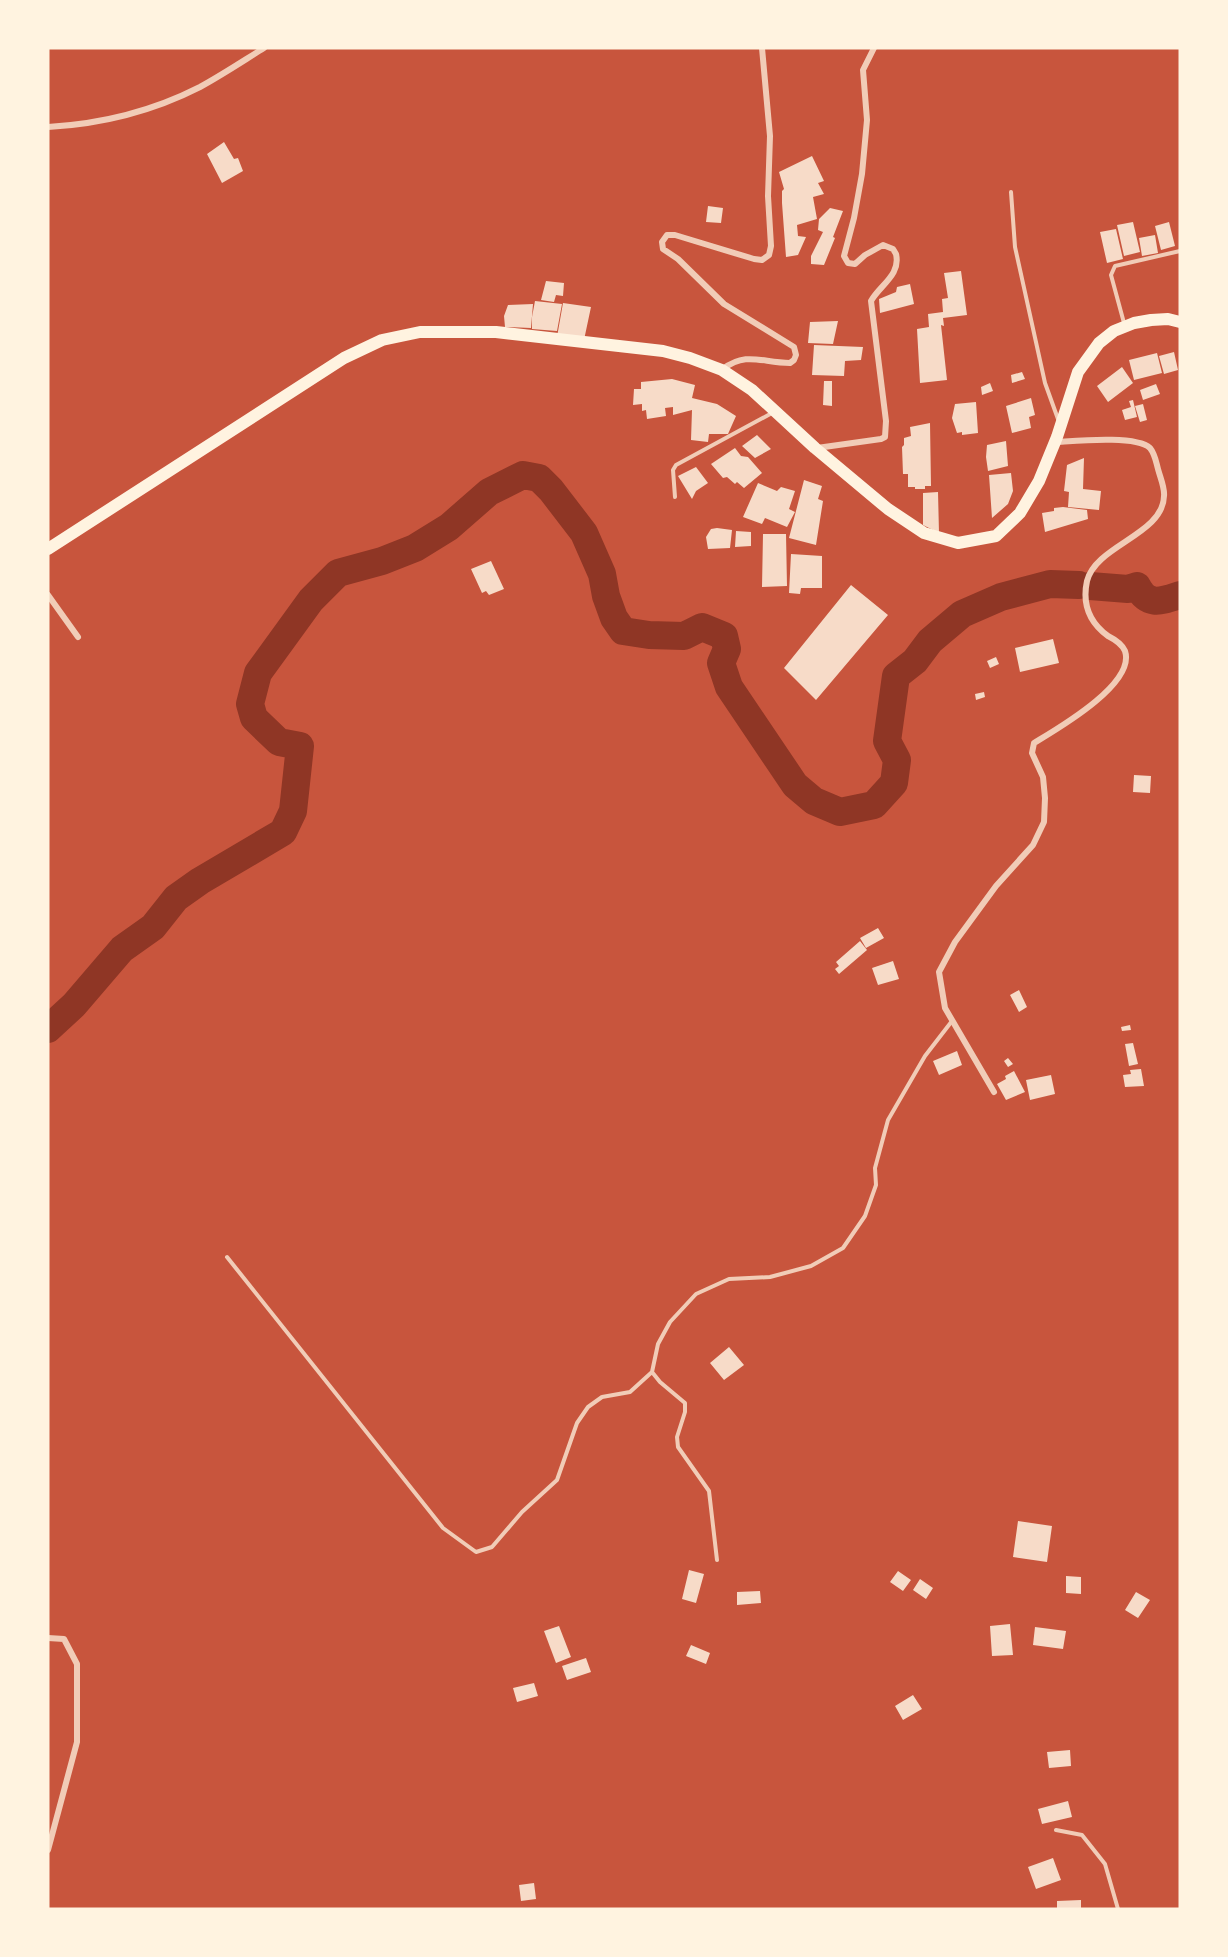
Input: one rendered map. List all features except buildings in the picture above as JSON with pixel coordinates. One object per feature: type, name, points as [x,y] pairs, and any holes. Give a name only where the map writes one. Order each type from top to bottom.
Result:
[{"type":"main road","points":[[48,549],[344,358],[381,340],[420,332],[496,332],[663,351],[722,370],[752,390],[815,448],[888,509],[924,533],[958,543],[996,536],[1020,513],[1039,481],[1061,426],[1078,372],[1099,343],[1114,331],[1150,320],[1168,319],[1180,322]]},
{"type":"street","points":[[48,127],[99,121],[150,108],[201,86],[264,48]]},
{"type":"street","points":[[722,370],[733,362],[745,358],[771,363],[790,363],[794,360],[795,350],[794,347],[724,304],[678,259],[666,252],[662,245],[667,235],[675,235],[754,260],[762,260],[769,255],[771,246],[768,196],[770,136],[762,48]]},
{"type":"street","points":[[815,448],[881,439],[885,436],[886,422],[871,301],[877,290],[896,269],[896,254],[892,249],[883,245],[865,255],[855,264],[848,263],[844,256],[862,174],[867,120],[863,70],[874,48]]},
{"type":"street","points":[[994,1092],[945,1008],[939,972],[955,942],[973,916],[1033,845],[1044,822],[1043,777],[1032,753],[1034,743],[1100,699],[1119,678],[1126,660],[1124,649],[1117,641],[1098,628],[1088,613],[1085,598],[1088,580],[1092,569],[1100,560],[1143,530],[1158,514],[1164,496],[1155,457],[1149,448],[1138,442],[1107,440],[1055,442]]},
{"type":"street","points":[[48,595],[78,637]]},
{"type":"street","points":[[48,1638],[64,1639],[77,1664],[76,1742],[48,1850]]},
{"type":"lane","points":[[1011,192],[1015,247],[1045,383],[1061,426]]},
{"type":"lane","points":[[1124,327],[1111,275],[1112,270],[1115,266],[1180,252]]},
{"type":"lane","points":[[675,497],[673,470],[676,465],[775,411]]},
{"type":"lane","points":[[227,1257],[443,1528],[476,1552],[492,1547],[522,1512],[557,1480],[577,1423],[588,1407],[602,1397],[630,1392],[652,1372],[658,1344],[670,1322],[696,1294],[729,1279],[770,1277],[811,1266],[843,1248],[864,1216],[876,1185],[875,1168],[888,1120],[925,1056],[952,1021]]},
{"type":"lane","points":[[652,1372],[660,1382],[685,1403],[685,1412],[677,1437],[678,1447],[709,1491],[717,1560]]},
{"type":"lane","points":[[1056,1830],[1082,1835],[1105,1864],[1118,1909]]},
{"type":"waterway","points":[[48,1029],[74,1005],[122,949],[153,927],[176,898],[200,881],[283,832],[293,811],[300,746],[279,742],[254,718],[250,704],[258,673],[311,600],[338,573],[382,561],[415,548],[449,527],[489,492],[523,475],[539,478],[584,533],[602,574],[606,596],[614,618],[623,631],[649,635],[684,636],[702,627],[724,636],[727,649],[721,663],[729,687],[795,785],[814,801],[840,812],[874,805],[894,783],[897,760],[887,741],[896,676],[915,661],[930,641],[962,614],[1001,597],[1050,584],[1079,585]]},
{"type":"waterway","points":[[1090,586],[1128,589],[1137,586],[1146,597],[1156,601],[1180,595]]}]
